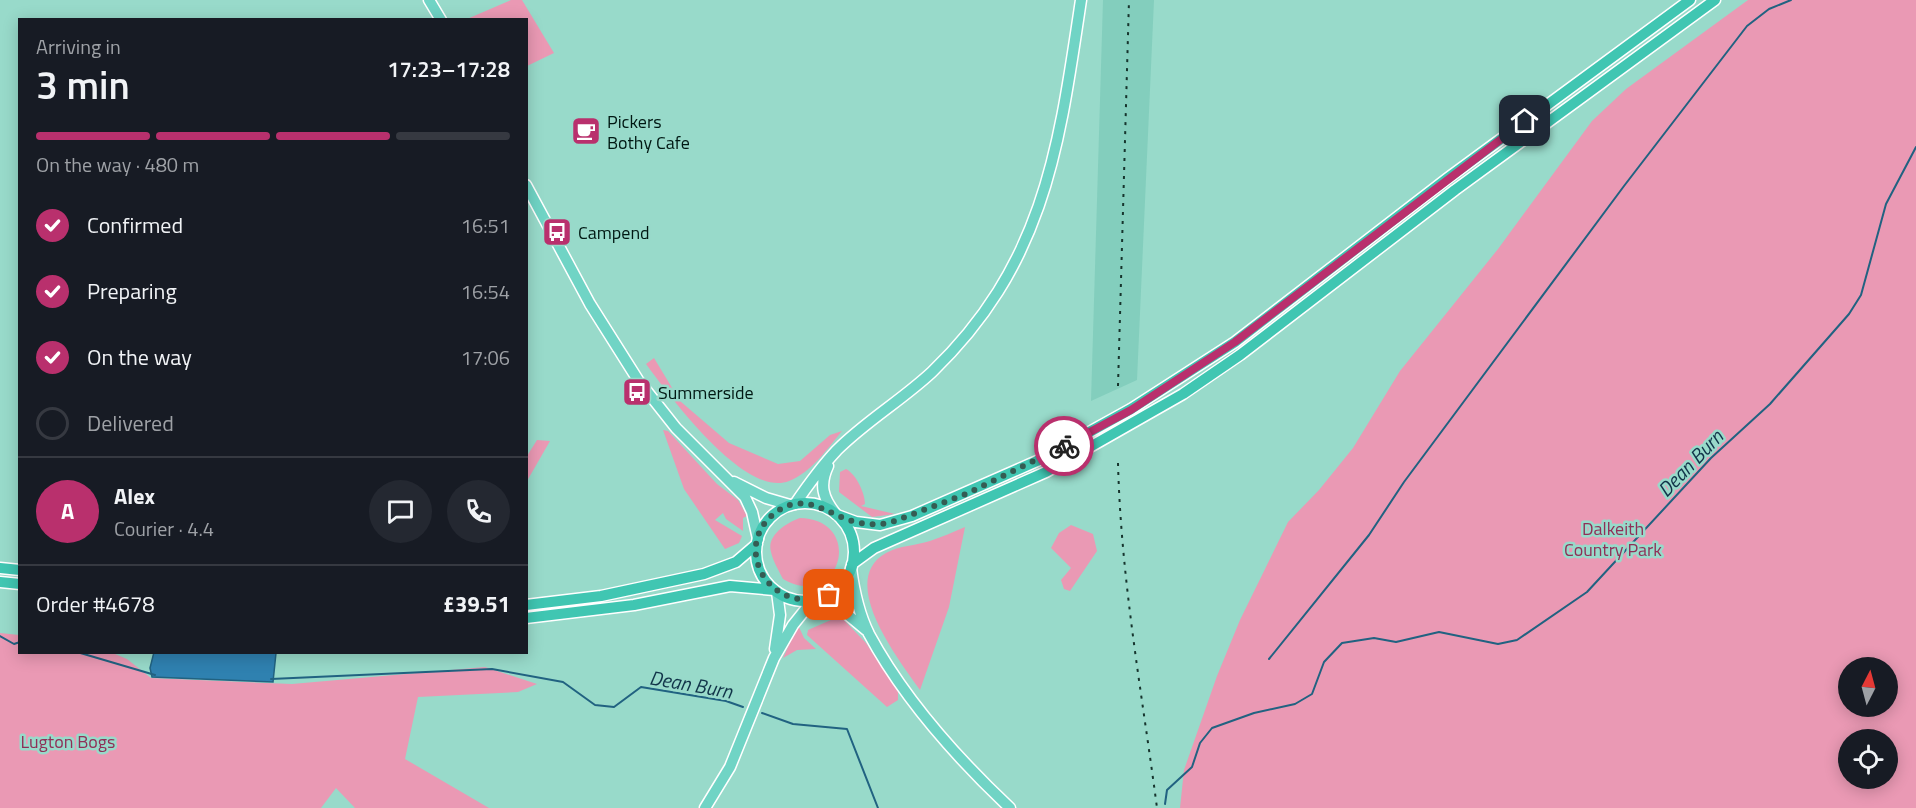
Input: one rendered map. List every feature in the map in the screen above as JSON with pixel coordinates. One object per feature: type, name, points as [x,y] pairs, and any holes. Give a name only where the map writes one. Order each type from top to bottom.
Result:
[{"type":"highway","points":[[528,605],[601,596],[711,572],[736,562],[757,541],[767,521],[792,505],[814,504],[856,522],[880,525],[912,516],[1037,461],[1131,410],[1235,342],[1448,178],[1690,0]]},
{"type":"highway","points":[[528,618],[634,605],[730,586],[776,591],[797,600],[816,599],[837,589],[851,566],[874,548],[1046,472],[1183,394],[1240,356],[1464,183],[1714,0]]},
{"type":"highway","points":[[836,514],[845,523],[853,543],[851,566]]},
{"type":"highway","points":[[757,541],[759,570],[776,591]]},
{"type":"highway","points":[[0,568],[18,570]]},
{"type":"highway","points":[[0,582],[18,584]]},
{"type":"main road","points":[[429,0],[440,18]]},
{"type":"main road","points":[[728,480],[766,498],[792,505],[831,458],[940,363],[990,305],[1007,278],[1043,198],[1063,115],[1082,0]]},
{"type":"main road","points":[[528,188],[590,304],[621,355],[663,413],[745,497],[752,512],[757,541]]},
{"type":"main road","points":[[831,458],[822,486],[827,504],[836,514]]},
{"type":"main road","points":[[851,566],[856,598],[868,633],[887,663],[937,729],[1010,808]]},
{"type":"main road","points":[[774,658],[780,617],[776,591]]},
{"type":"main road","points":[[705,808],[734,757],[774,658],[793,625],[816,599],[842,610],[868,633]]},
{"type":"shaded area","points":[[1103,0],[1154,0],[1137,380],[1091,401]]},
{"type":"green space","points":[[511,0],[522,0],[554,53],[528,66],[528,18],[469,18]]},
{"type":"green space","name":"Dalkeith Country Park","points":[[1748,0],[1916,0],[1916,808],[1180,808],[1184,770],[1217,676],[1240,620],[1288,522],[1319,490],[1353,448],[1400,371],[1498,249],[1592,121],[1626,89]]},
{"type":"green space","points":[[654,358],[680,401],[729,443],[778,464],[800,461],[830,435],[842,431],[819,459],[805,472],[789,481],[771,482],[751,475],[730,460],[710,441],[672,398],[646,364]]},
{"type":"green space","points":[[663,430],[668,431],[717,484],[738,500],[747,516],[743,518],[743,531],[726,519],[723,513],[715,520],[742,536],[739,543],[725,549],[684,489]]},
{"type":"green space","points":[[537,440],[550,441],[528,479],[528,454]]},
{"type":"green space","points":[[846,469],[850,471],[862,489],[865,504],[861,506],[895,514],[872,517],[839,492],[840,472]]},
{"type":"green space","points":[[800,518],[821,523],[833,533],[839,547],[838,562],[831,575],[819,584],[803,586],[783,579],[772,555],[770,546],[775,535],[784,526]]},
{"type":"green space","points":[[1071,525],[1093,534],[1097,551],[1070,591],[1064,589],[1061,580],[1071,568],[1051,548],[1059,533]]},
{"type":"green space","points":[[965,527],[949,607],[920,690],[887,641],[877,621],[870,601],[867,582],[872,566],[886,553],[897,548],[930,541]]},
{"type":"green space","points":[[840,616],[866,643],[898,692],[898,700],[887,707],[807,635],[808,630]]},
{"type":"green space","points":[[798,625],[804,638],[816,649],[797,650],[783,658]]},
{"type":"green space","name":"Lugton Bogs","points":[[0,633],[18,635],[18,654],[115,654],[127,659],[151,678],[292,684],[485,667],[537,684],[518,692],[418,697],[405,759],[489,808],[355,808],[336,788],[321,808],[0,808]]},
{"type":"water","points":[[154,654],[276,654],[273,682],[152,677],[150,668]]},
{"type":"waterway","points":[[1269,659],[1369,535],[1404,482],[1624,186],[1747,26],[1769,9],[1791,0]]},
{"type":"waterway","name":"Dean Burn","points":[[1165,804],[1167,790],[1192,767],[1200,743],[1212,728],[1254,713],[1295,704],[1312,694],[1324,662],[1342,643],[1374,638],[1396,642],[1439,632],[1498,644],[1517,640],[1587,592],[1711,458],[1770,404],[1849,314],[1861,295],[1886,204],[1916,147]]},
{"type":"waterway","name":"Dean Burn","points":[[0,636],[14,644],[18,643]]},
{"type":"waterway","name":"Dean Burn","points":[[84,654],[155,675]]},
{"type":"waterway","name":"Dean Burn","points":[[271,679],[492,669],[563,682],[595,705],[614,707],[641,687],[726,701],[743,707]]},
{"type":"waterway","name":"Dean Burn","points":[[762,713],[793,724],[847,729],[878,808]]},
{"type":"railway","points":[[1118,386],[1129,0]]},
{"type":"railway","points":[[1118,463],[1123,550],[1157,808]]},
{"type":"way so far","points":[[829,595],[807,601],[787,597],[768,584],[759,570],[756,552],[761,529],[782,508],[795,504],[814,504],[825,507],[837,516],[856,522],[880,525],[912,516],[966,494],[1064,446]]},
{"type":"place","name":"Pickers Bothy Cafe","points":[[586,131]]},
{"type":"place","name":"Campend","points":[[557,232]]},
{"type":"place","name":"Summerside","points":[[637,392]]},
{"type":"route","points":[[1064,446],[1131,410],[1235,342],[1525,121]]}]
